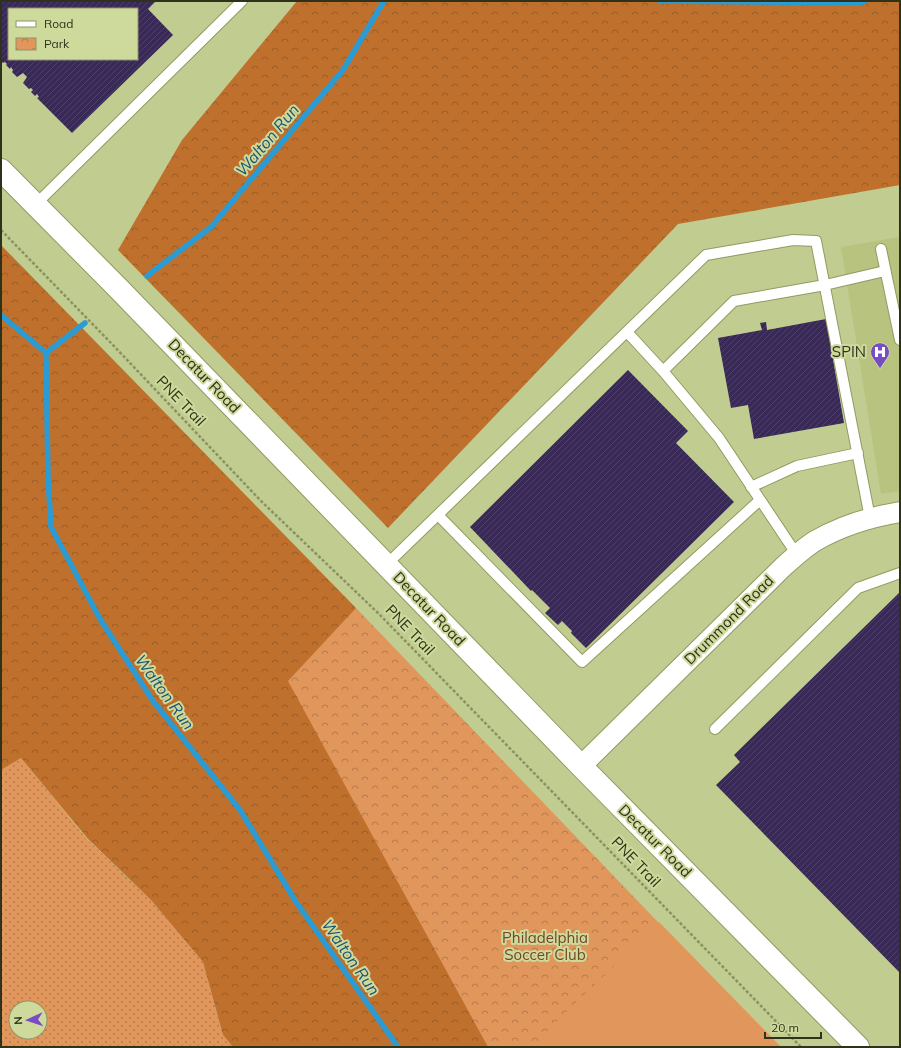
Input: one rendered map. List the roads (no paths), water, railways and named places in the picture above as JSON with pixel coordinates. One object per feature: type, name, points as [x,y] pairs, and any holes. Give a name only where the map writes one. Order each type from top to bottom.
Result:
[{"type":"street","name":"Decatur Road","points":[[1,170],[122,292],[581,766],[858,1047]]},
{"type":"street","name":"Drummond Road","points":[[581,766],[797,555],[820,538],[847,525],[870,518],[900,512]]},
{"type":"lane","points":[[35,205],[242,1]]},
{"type":"lane","points":[[386,565],[706,255],[793,240],[816,241],[870,518]]},
{"type":"lane","points":[[881,249],[900,340]]},
{"type":"lane","points":[[663,371],[734,301],[825,285],[885,271]]},
{"type":"lane","points":[[627,332],[663,371],[718,438],[797,555]]},
{"type":"lane","points":[[751,487],[796,466],[858,453]]},
{"type":"lane","points":[[438,515],[582,662],[760,500]]},
{"type":"lane","points":[[715,729],[858,588],[900,573]]},
{"type":"waterway","name":"Walton Run","points":[[147,276],[211,227],[343,70],[384,1]]},
{"type":"waterway","name":"Walton Run","points":[[660,1],[860,3],[865,1]]},
{"type":"waterway","points":[[1,315],[46,353]]},
{"type":"waterway","name":"Walton Run","points":[[46,353],[85,323]]},
{"type":"waterway","name":"Walton Run","points":[[46,353],[48,477],[51,527],[100,619],[153,701],[240,810],[296,902],[398,1047]]},
{"type":"place","name":"SPIN","points":[[880,369]]},
{"type":"park label","name":"Philadelphia Soccer Club","points":[[545,946]]}]
